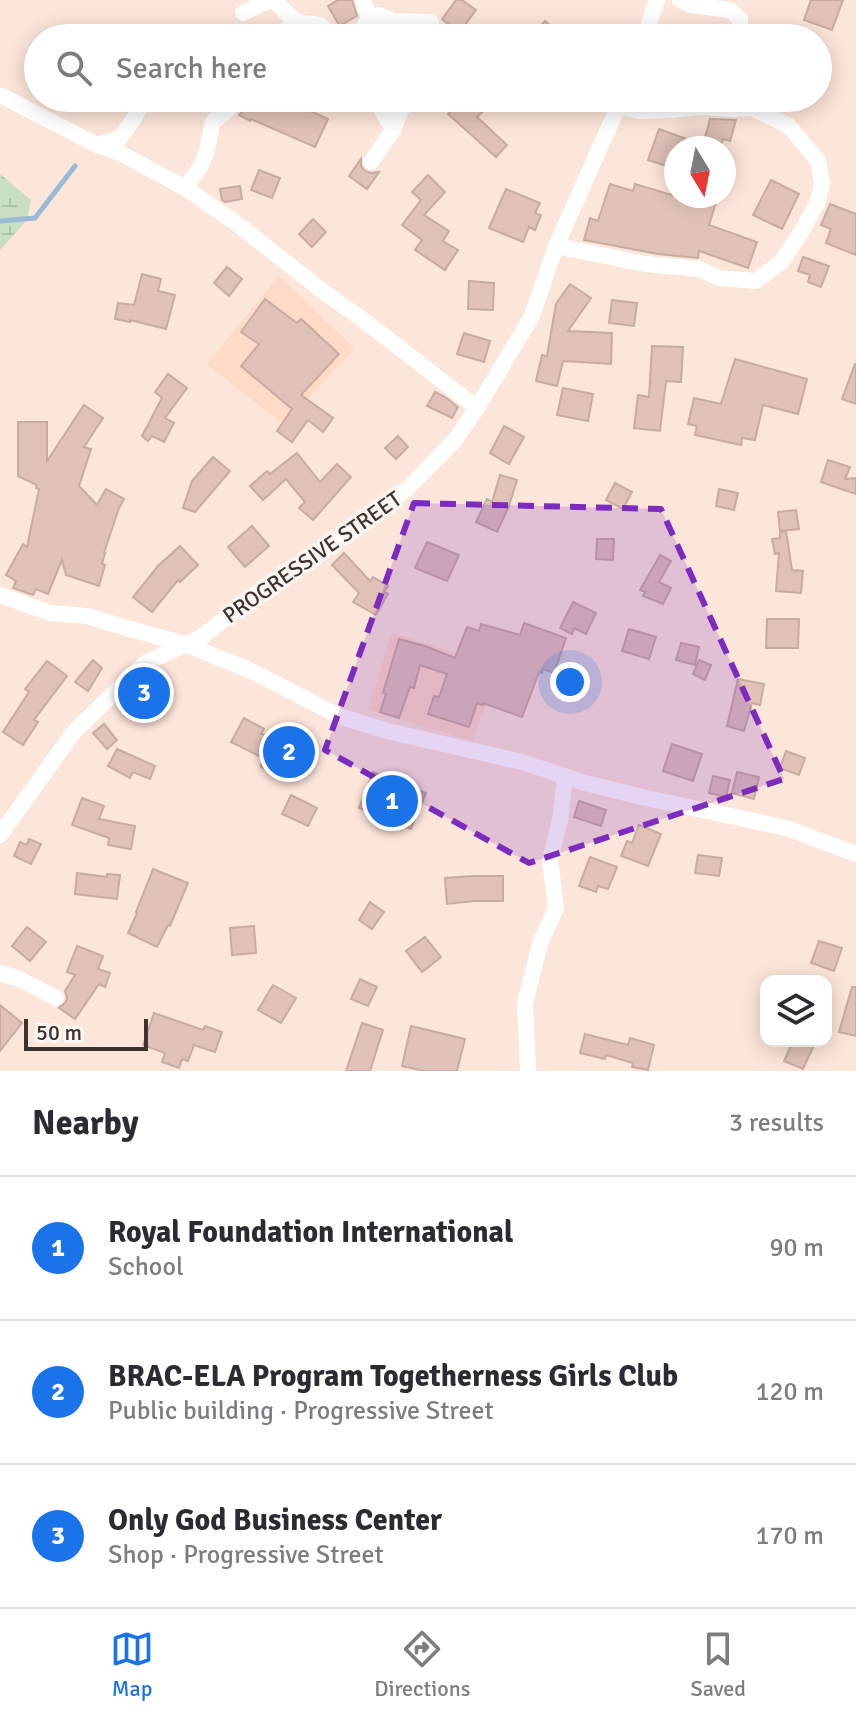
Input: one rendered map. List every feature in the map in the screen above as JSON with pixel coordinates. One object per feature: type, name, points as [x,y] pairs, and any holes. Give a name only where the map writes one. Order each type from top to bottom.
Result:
[{"type":"street","points":[[243,13],[271,0],[296,22],[312,24]]},
{"type":"street","points":[[363,0],[369,18]]},
{"type":"street","points":[[649,24],[657,0]]},
{"type":"street","points":[[680,0],[691,5],[730,10],[740,19],[740,24]]},
{"type":"street","points":[[366,24],[369,18],[379,15],[394,21],[431,24]]},
{"type":"street","points":[[0,95],[24,107]]},
{"type":"street","points":[[33,112],[185,188],[236,223],[477,408]]},
{"type":"street","points":[[97,145],[119,139],[138,112]]},
{"type":"street","points":[[185,188],[201,166],[213,122],[225,112]]},
{"type":"street","points":[[383,112],[393,130]]},
{"type":"street","points":[[371,162],[393,130],[400,112]]},
{"type":"street","name":"PROGRESSIVE STREET","points":[[0,835],[73,733],[145,663],[200,638],[271,582],[311,561],[344,533],[407,489],[455,440],[532,316],[556,246],[616,112]]},
{"type":"street","points":[[556,246],[645,264],[699,269],[719,278],[756,281],[782,261],[818,201],[822,183],[818,161],[789,126],[760,112]]},
{"type":"street","points":[[0,595],[50,613],[87,616],[188,645],[249,670],[339,716],[387,731],[522,762],[642,797],[786,828],[856,854]]},
{"type":"street","points":[[528,1071],[525,1003],[540,944],[556,908],[550,860],[560,820],[565,776]]},
{"type":"street","points":[[0,973],[56,998]]},
{"type":"highlighted area","points":[[414,503],[661,509],[784,779],[529,863],[325,750]]},
{"type":"shaded area","points":[[279,276],[354,348],[284,425],[207,364]]},
{"type":"shaded area","points":[[391,633],[499,665],[473,741],[368,710]]},
{"type":"green space","points":[[0,174],[31,200],[27,220],[0,250]]},
{"type":"building","points":[[338,0],[352,0],[357,16],[338,24],[328,6]]},
{"type":"building","points":[[456,0],[462,0],[476,10],[466,24],[448,24],[442,19]]},
{"type":"building","points":[[811,0],[843,0],[832,30],[832,24],[804,20]]},
{"type":"building","points":[[242,112],[313,112],[328,119],[315,147],[239,115]]},
{"type":"building","points":[[482,112],[477,117],[507,145],[496,157],[448,114]]},
{"type":"building","points":[[710,119],[736,120],[731,136],[705,136]]},
{"type":"building","points":[[659,129],[678,136],[664,136],[664,165],[648,160]]},
{"type":"building","points":[[361,159],[365,171],[379,172],[367,189],[349,176]]},
{"type":"building","points":[[259,170],[280,178],[272,198],[251,190]]},
{"type":"building","points":[[428,175],[445,192],[424,215],[449,231],[443,241],[458,250],[445,270],[415,250],[422,240],[402,225],[421,200],[412,192]]},
{"type":"building","points":[[771,180],[799,194],[782,229],[753,215]]},
{"type":"building","points":[[610,184],[633,191],[635,184],[664,193],[664,208],[714,208],[709,225],[757,242],[748,268],[699,251],[698,258],[584,240],[590,218],[598,221]]},
{"type":"building","points":[[240,186],[242,199],[222,200],[220,189]]},
{"type":"building","points":[[506,189],[540,203],[535,213],[541,215],[535,230],[529,227],[523,242],[489,228]]},
{"type":"building","points":[[830,204],[856,214],[856,255],[826,243],[831,229],[821,225]]},
{"type":"building","points":[[313,219],[326,232],[312,247],[299,234]]},
{"type":"building","points":[[803,257],[829,266],[821,287],[808,282],[810,275],[798,271]]},
{"type":"building","points":[[227,267],[242,279],[229,296],[214,283]]},
{"type":"building","points":[[142,274],[161,279],[158,291],[175,295],[166,329],[115,319],[118,303],[134,305]]},
{"type":"building","points":[[469,281],[494,283],[493,310],[468,309]]},
{"type":"building","points":[[570,284],[591,298],[568,331],[612,333],[611,364],[563,361],[557,386],[536,381],[542,355],[547,356],[556,304]]},
{"type":"building","points":[[265,299],[297,323],[301,319],[339,354],[301,395],[333,418],[323,432],[308,420],[292,442],[277,431],[292,409],[241,366],[259,344],[241,332]]},
{"type":"building","points":[[612,300],[637,303],[634,326],[609,323]]},
{"type":"building","points":[[464,333],[490,341],[484,362],[457,354]]},
{"type":"building","points":[[652,346],[683,347],[681,382],[666,381],[660,431],[634,428],[638,395],[649,397]]},
{"type":"building","points":[[735,359],[807,379],[798,414],[763,405],[755,440],[742,438],[741,445],[695,435],[697,426],[688,424],[694,398],[721,404]]},
{"type":"building","points":[[856,365],[856,404],[842,399]]},
{"type":"building","points":[[168,374],[187,388],[165,418],[174,423],[164,442],[152,436],[148,441],[142,436],[162,398],[155,392]]},
{"type":"building","points":[[563,388],[593,394],[588,421],[557,415]]},
{"type":"building","points":[[435,392],[458,407],[452,418],[427,406]]},
{"type":"building","points":[[84,405],[103,418],[84,447],[91,449],[79,486],[97,505],[106,489],[124,499],[104,553],[102,564],[105,565],[99,586],[66,575],[62,560],[48,594],[36,589],[33,595],[13,588],[16,581],[6,575],[23,544],[27,547],[39,489],[18,476],[18,422],[47,422],[47,461]]},
{"type":"building","points":[[504,426],[524,437],[509,464],[490,453]]},
{"type":"building","points":[[398,436],[408,447],[396,459],[385,448]]},
{"type":"building","points":[[297,453],[320,482],[337,464],[351,477],[313,520],[299,508],[305,502],[286,479],[263,500],[250,486],[267,471],[270,474]]},
{"type":"building","points":[[213,457],[230,471],[195,512],[183,508],[192,481]]},
{"type":"building","points":[[828,460],[850,467],[845,479],[856,478],[856,494],[821,482]]},
{"type":"building","points":[[500,475],[517,480],[497,532],[476,522],[487,499],[492,502]]},
{"type":"building","points":[[615,483],[632,492],[623,509],[606,500]]},
{"type":"building","points":[[719,489],[738,493],[734,510],[716,506]]},
{"type":"building","points":[[796,510],[799,529],[780,531],[778,512]]},
{"type":"building","points":[[252,526],[269,546],[245,567],[228,547]]},
{"type":"building","points":[[786,531],[792,570],[803,571],[801,593],[776,591],[779,553],[775,554],[772,539],[780,538],[780,532]]},
{"type":"building","points":[[597,539],[614,539],[613,560],[596,559]]},
{"type":"building","points":[[427,542],[459,555],[447,581],[415,568]]},
{"type":"building","points":[[180,546],[198,565],[180,582],[178,580],[152,612],[133,597],[158,566]]},
{"type":"building","points":[[344,553],[370,581],[373,577],[388,586],[384,592],[388,594],[376,615],[353,602],[359,593],[332,565]]},
{"type":"building","points":[[660,555],[671,561],[659,582],[671,588],[663,604],[643,596],[645,592],[640,590]]},
{"type":"building","points":[[573,602],[596,613],[586,634],[574,628],[572,634],[560,628]]},
{"type":"building","points":[[767,619],[799,619],[798,648],[766,648]]},
{"type":"building","points":[[524,623],[566,638],[554,673],[543,669],[542,673],[539,672],[522,717],[483,703],[477,703],[469,727],[428,714],[434,696],[439,697],[447,674],[420,665],[414,688],[410,687],[399,718],[380,712],[399,639],[455,658],[467,627],[479,631],[481,624],[520,635]]},
{"type":"building","points":[[629,629],[656,637],[649,659],[622,651]]},
{"type":"building","points":[[681,643],[699,647],[695,665],[676,660]]},
{"type":"building","points":[[93,660],[102,668],[88,691],[75,682]]},
{"type":"building","points":[[699,660],[711,665],[705,680],[693,674]]},
{"type":"building","points":[[47,661],[67,676],[34,720],[38,722],[23,745],[3,732],[29,692],[25,689]]},
{"type":"building","points":[[738,679],[764,684],[760,705],[752,703],[744,731],[727,726]]},
{"type":"building","points":[[244,718],[264,729],[261,734],[298,744],[289,775],[261,767],[263,758],[231,742]]},
{"type":"building","points":[[104,724],[117,740],[107,749],[93,733]]},
{"type":"building","points":[[672,744],[702,754],[693,781],[663,771]]},
{"type":"building","points":[[117,749],[155,766],[150,779],[133,772],[130,778],[108,766]]},
{"type":"building","points":[[786,751],[805,758],[799,775],[780,768]]},
{"type":"building","points":[[373,772],[426,793],[411,829],[359,808]]},
{"type":"building","points":[[737,772],[759,777],[754,799],[732,793]]},
{"type":"building","points":[[713,776],[730,780],[726,797],[709,793]]},
{"type":"building","points":[[291,795],[317,808],[308,826],[282,814]]},
{"type":"building","points":[[82,798],[104,806],[99,819],[135,826],[131,849],[108,845],[109,838],[72,825]]},
{"type":"building","points":[[579,801],[606,810],[601,826],[574,817]]},
{"type":"building","points":[[639,825],[661,834],[648,866],[621,856],[627,841],[632,843]]},
{"type":"building","points":[[29,839],[41,844],[31,864],[14,856],[20,842],[27,845]]},
{"type":"building","points":[[698,855],[722,858],[719,876],[695,873]]},
{"type":"building","points":[[590,857],[617,867],[608,889],[598,886],[596,892],[579,886]]},
{"type":"building","points":[[153,869],[188,883],[170,926],[157,947],[128,933]]},
{"type":"building","points":[[77,873],[107,877],[107,874],[120,875],[117,899],[75,894]]},
{"type":"building","points":[[503,876],[503,901],[447,904],[445,878]]},
{"type":"building","points":[[370,902],[384,912],[372,929],[359,920]]},
{"type":"building","points":[[254,926],[256,953],[232,955],[230,928]]},
{"type":"building","points":[[27,927],[46,942],[30,961],[12,946]]},
{"type":"building","points":[[425,937],[441,957],[422,972],[406,951]]},
{"type":"building","points":[[819,941],[842,948],[834,971],[811,963]]},
{"type":"building","points":[[77,946],[103,956],[98,969],[110,973],[105,987],[99,984],[75,1019],[59,1008],[66,1002],[65,991],[75,975],[67,972]]},
{"type":"building","points":[[360,979],[377,987],[368,1006],[351,999]]},
{"type":"building","points":[[273,985],[296,998],[281,1023],[258,1010]]},
{"type":"building","points":[[852,987],[856,987],[856,1036],[839,1032]]},
{"type":"building","points":[[0,1005],[22,1023],[0,1051]]},
{"type":"building","points":[[154,1013],[203,1030],[205,1026],[222,1032],[215,1052],[194,1045],[188,1061],[182,1059],[179,1068],[162,1062],[165,1053],[143,1045]]},
{"type":"building","points":[[362,1023],[383,1030],[370,1071],[346,1071]]},
{"type":"building","points":[[411,1026],[465,1039],[457,1071],[424,1071],[402,1066]]},
{"type":"building","points":[[585,1034],[628,1045],[630,1038],[654,1045],[648,1070],[632,1067],[633,1063],[606,1055],[605,1059],[580,1053]]},
{"type":"building","points":[[790,1047],[813,1047],[803,1069],[784,1061]]},
{"type":"waterway","points":[[0,221],[35,218],[75,166]]},
{"type":"place","name":"Only God Business Center","points":[[144,693]]},
{"type":"place","name":"BRAC-ELA Program Togetherness Girls Club","points":[[289,752]]},
{"type":"place","name":"Royal Foundation International","points":[[392,801]]}]
